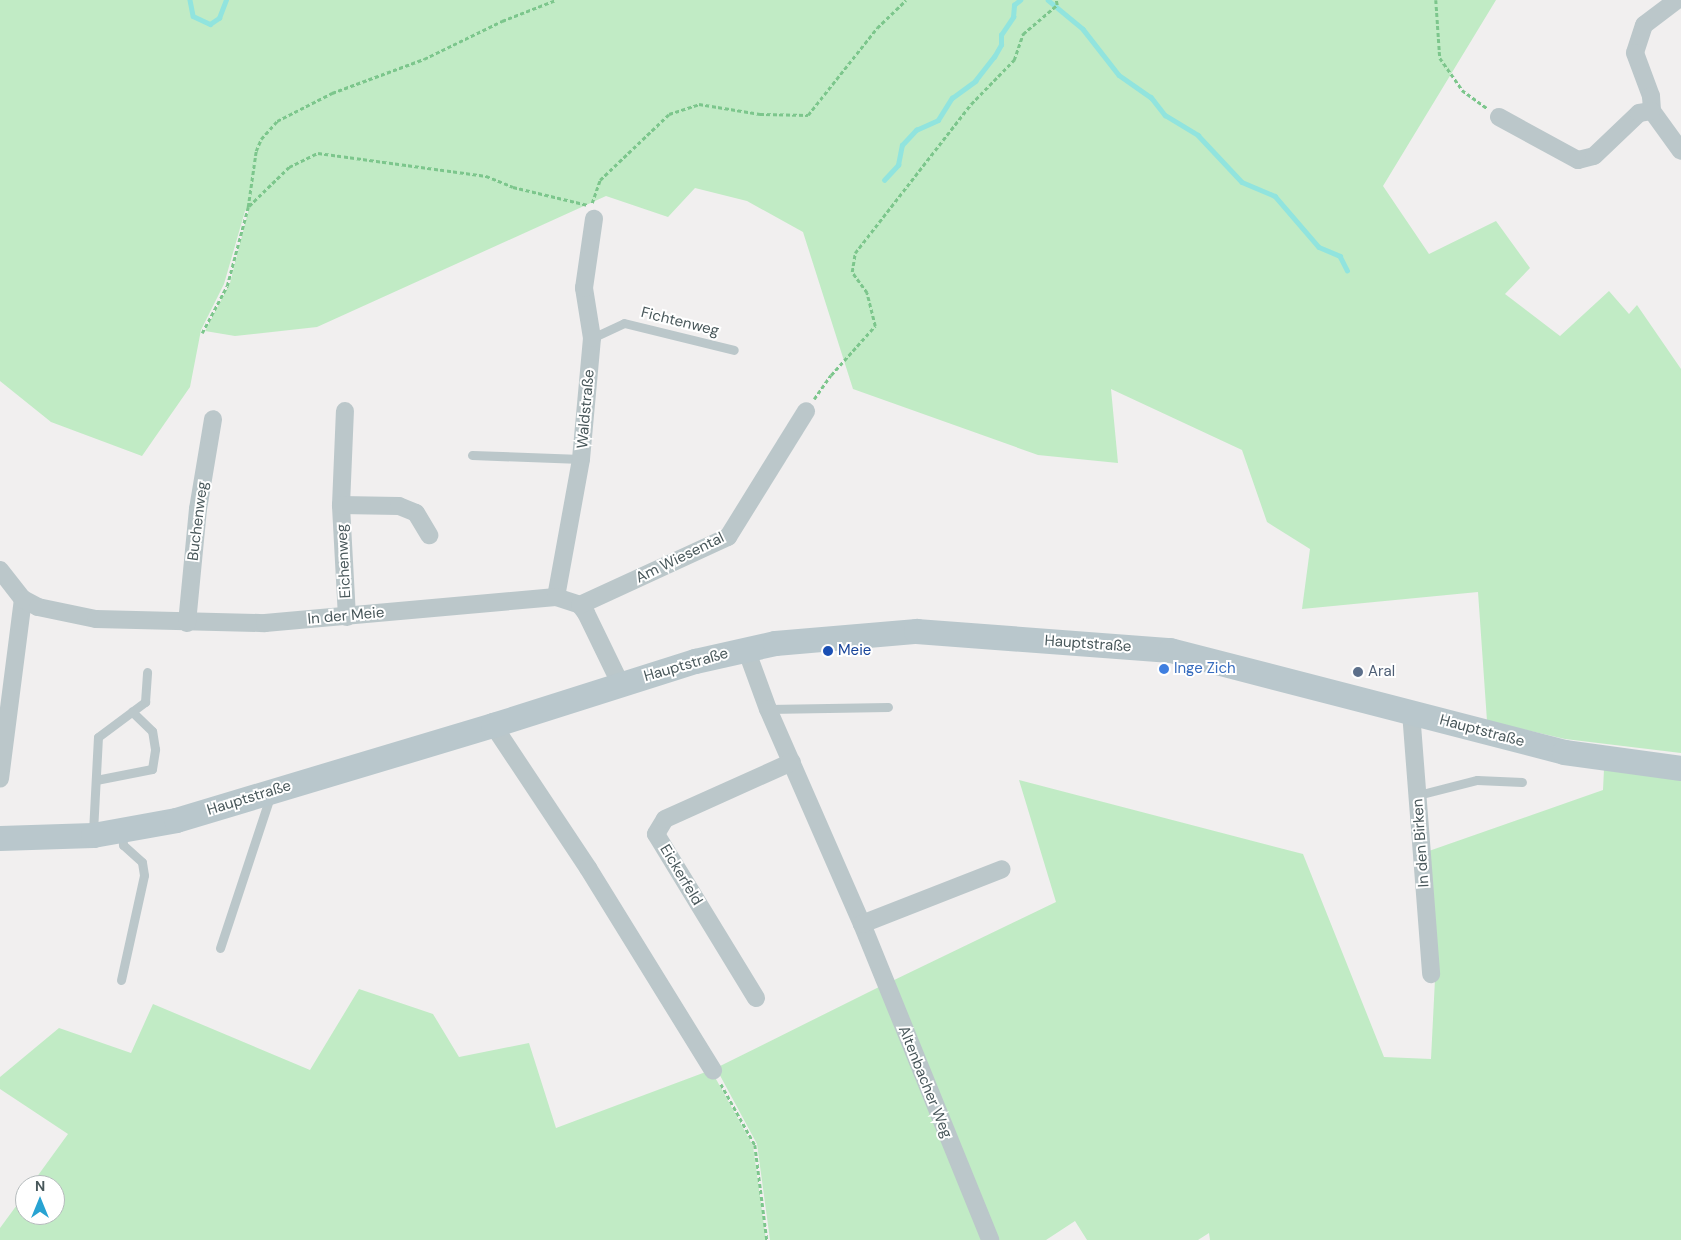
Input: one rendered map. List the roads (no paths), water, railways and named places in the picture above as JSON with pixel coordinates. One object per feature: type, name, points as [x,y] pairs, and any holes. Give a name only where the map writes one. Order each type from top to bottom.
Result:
[{"type":"main road","name":"Hauptstraße","points":[[0,838],[93,835],[176,820],[493,726],[695,661],[784,642],[916,632],[1170,650],[1564,752],[1681,768]]},
{"type":"street","points":[[1677,0],[1644,25],[1639,34],[1635,54],[1651,96],[1652,111],[1681,152]]},
{"type":"street","points":[[1499,117],[1578,160],[1594,156],[1639,113],[1652,111]]},
{"type":"street","name":"Waldstraße","points":[[556,597],[582,459],[592,338],[584,288],[592,213]]},
{"type":"street","name":"Am Wiesental","points":[[580,605],[728,537],[806,410]]},
{"type":"street","name":"Eichenweg","points":[[346,411],[341,505],[347,617]]},
{"type":"street","name":"Buchenweg","points":[[186,623],[198,509],[213,419]]},
{"type":"street","name":"Eichenweg","points":[[341,505],[399,506],[416,513],[429,535]]},
{"type":"street","points":[[0,570],[23,599],[2,751],[0,779]]},
{"type":"street","name":"In der Meie","points":[[23,599],[38,607],[96,619],[186,623],[265,623],[556,597],[580,605]]},
{"type":"street","points":[[580,605],[621,685]]},
{"type":"street","name":"Altenbacher Weg","points":[[746,649],[768,710],[862,924],[990,1240]]},
{"type":"street","name":"In den Birken","points":[[1411,712],[1431,974]]},
{"type":"street","points":[[493,726],[588,868],[713,1070]]},
{"type":"street","name":"Eickerfeld","points":[[756,998],[656,834],[665,818],[792,762]]},
{"type":"street","points":[[862,924],[1002,869]]},
{"type":"lane","name":"Fichtenweg","points":[[592,338],[624,323],[734,350]]},
{"type":"lane","points":[[472,455],[582,459]]},
{"type":"lane","points":[[93,835],[98,737],[145,702],[147,672]]},
{"type":"lane","points":[[768,710],[888,707]]},
{"type":"lane","points":[[96,780],[152,769],[156,749],[152,731],[132,712]]},
{"type":"lane","points":[[1418,795],[1476,780],[1522,782]]},
{"type":"lane","points":[[220,948],[272,791]]},
{"type":"lane","points":[[121,980],[144,875],[142,862],[123,845],[122,831]]},
{"type":"waterway","points":[[190,0],[193,16],[210,24],[219,18],[226,0]]},
{"type":"waterway","points":[[884,180],[898,165],[902,145],[916,130],[938,120],[952,98],[975,81],[994,57],[1001,45],[1001,35],[1013,17],[1014,5],[1020,0]]},
{"type":"waterway","points":[[1048,0],[1083,29],[1119,75],[1151,97],[1165,115],[1198,135],[1242,182],[1275,196],[1319,247],[1340,256],[1347,270]]},
{"type":"place","name":"Meie","points":[[828,651]]},
{"type":"place","name":"Inge Zich","points":[[1164,669]]},
{"type":"place","name":"Aral","points":[[1358,672]]}]
